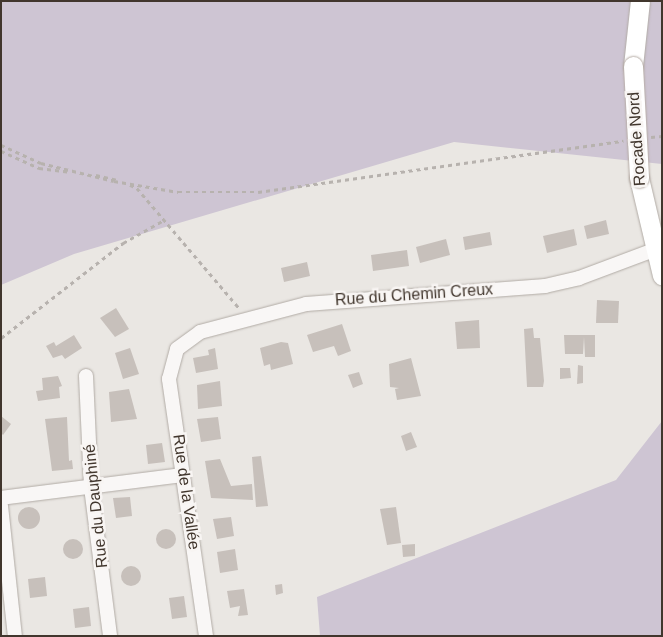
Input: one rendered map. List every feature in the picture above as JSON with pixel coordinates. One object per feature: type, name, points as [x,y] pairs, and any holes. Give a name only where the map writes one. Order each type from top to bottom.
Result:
[{"type":"main road","name":"Rocade Nord","points":[[640,1],[633,66],[639,178],[654,250],[662,275]]},
{"type":"street","name":"Rue du Chemin Creux","points":[[177,349],[200,332],[247,317],[325,302],[545,286],[579,278],[654,250]]},
{"type":"street","name":"Rue de la Vallée","points":[[177,349],[169,379],[206,636]]},
{"type":"street","name":"Rue du Dauphiné","points":[[86,376],[91,487],[110,636]]},
{"type":"street","points":[[1,498],[184,475]]},
{"type":"street","points":[[1,506],[15,636]]},
{"type":"path","points":[[643,138],[662,136]]},
{"type":"path","points":[[1,146],[41,163],[114,181],[178,192],[258,192],[634,140]]},
{"type":"path","points":[[1,151],[39,168],[108,177],[137,188],[247,317]]},
{"type":"path","points":[[1,338],[123,243],[164,220]]},
{"type":"shaded area","points":[[1,1],[662,1],[662,164],[454,142],[74,254],[1,285]]},
{"type":"shaded area","points":[[662,421],[662,636],[320,636],[317,597],[616,480]]},
{"type":"building","points":[[606,220],[609,234],[587,239],[584,226]]},
{"type":"building","points":[[574,229],[577,245],[547,253],[543,236]]},
{"type":"building","points":[[490,232],[492,245],[465,250],[463,237]]},
{"type":"building","points":[[446,239],[450,255],[420,263],[416,247]]},
{"type":"building","points":[[407,250],[409,266],[373,271],[371,255]]},
{"type":"building","points":[[307,262],[310,276],[284,282],[281,268]]},
{"type":"building","points":[[597,300],[619,301],[618,323],[596,323]]},
{"type":"building","points":[[116,308],[129,329],[115,337],[100,318]]},
{"type":"building","points":[[479,320],[480,348],[457,349],[455,322]]},
{"type":"building","points":[[342,324],[351,351],[338,356],[334,346],[313,352],[307,335]]},
{"type":"building","points":[[533,328],[534,338],[540,338],[543,387],[527,387],[524,329]]},
{"type":"building","points":[[74,335],[82,348],[65,359],[62,355],[53,358],[46,346],[54,342],[56,346]]},
{"type":"building","points":[[564,335],[595,335],[595,357],[585,357],[584,337],[583,354],[565,354]]},
{"type":"building","points":[[281,342],[288,343],[293,364],[271,370],[270,364],[264,366],[260,348]]},
{"type":"building","points":[[130,348],[139,374],[123,379],[115,353]]},
{"type":"building","points":[[215,348],[218,369],[196,373],[193,358],[209,355],[208,350]]},
{"type":"building","points":[[411,358],[421,396],[397,400],[395,389],[399,388],[390,387],[389,364]]},
{"type":"building","points":[[578,365],[583,366],[583,383],[577,384]]},
{"type":"building","points":[[560,368],[570,368],[571,378],[560,379]]},
{"type":"building","points":[[359,372],[363,384],[353,388],[348,375]]},
{"type":"building","points":[[58,376],[62,386],[59,387],[60,398],[38,401],[36,391],[43,390],[42,378]]},
{"type":"building","points":[[220,381],[222,406],[198,409],[197,385]]},
{"type":"building","points":[[129,389],[137,419],[111,422],[109,392]]},
{"type":"building","points":[[1,416],[11,424],[3,435],[1,433]]},
{"type":"building","points":[[67,417],[69,461],[72,460],[73,469],[52,471],[45,419]]},
{"type":"building","points":[[218,417],[221,439],[201,442],[197,419]]},
{"type":"building","points":[[411,432],[417,447],[406,451],[401,436]]},
{"type":"building","points":[[162,443],[165,462],[148,464],[146,445]]},
{"type":"building","points":[[261,456],[268,506],[256,507],[252,457]]},
{"type":"building","points":[[220,459],[231,486],[252,484],[253,500],[211,498],[205,461]]},
{"type":"building","points":[[130,497],[132,516],[116,518],[113,498]]},
{"type":"building","points":[[29,507],[39,514],[40,518],[33,528],[29,529],[19,522],[18,518],[25,508]]},
{"type":"building","points":[[396,507],[401,543],[387,545],[380,509]]},
{"type":"building","points":[[231,517],[234,536],[217,539],[213,519]]},
{"type":"building","points":[[162,529],[170,529],[176,535],[176,543],[170,549],[162,549],[156,543],[156,535]]},
{"type":"building","points":[[69,539],[77,539],[83,545],[83,553],[77,559],[69,559],[63,553],[63,545]]},
{"type":"building","points":[[415,544],[415,556],[403,557],[402,545]]},
{"type":"building","points":[[235,549],[238,570],[220,573],[217,552]]},
{"type":"building","points":[[127,566],[135,566],[141,572],[141,580],[135,586],[127,586],[121,580],[121,572]]},
{"type":"building","points":[[45,577],[47,596],[30,598],[28,579]]},
{"type":"building","points":[[282,584],[283,593],[276,595],[275,585]]},
{"type":"building","points":[[244,589],[248,615],[238,616],[240,606],[230,608],[227,591]]},
{"type":"building","points":[[184,596],[187,617],[172,619],[169,598]]},
{"type":"building","points":[[89,607],[91,626],[75,628],[73,609]]}]
